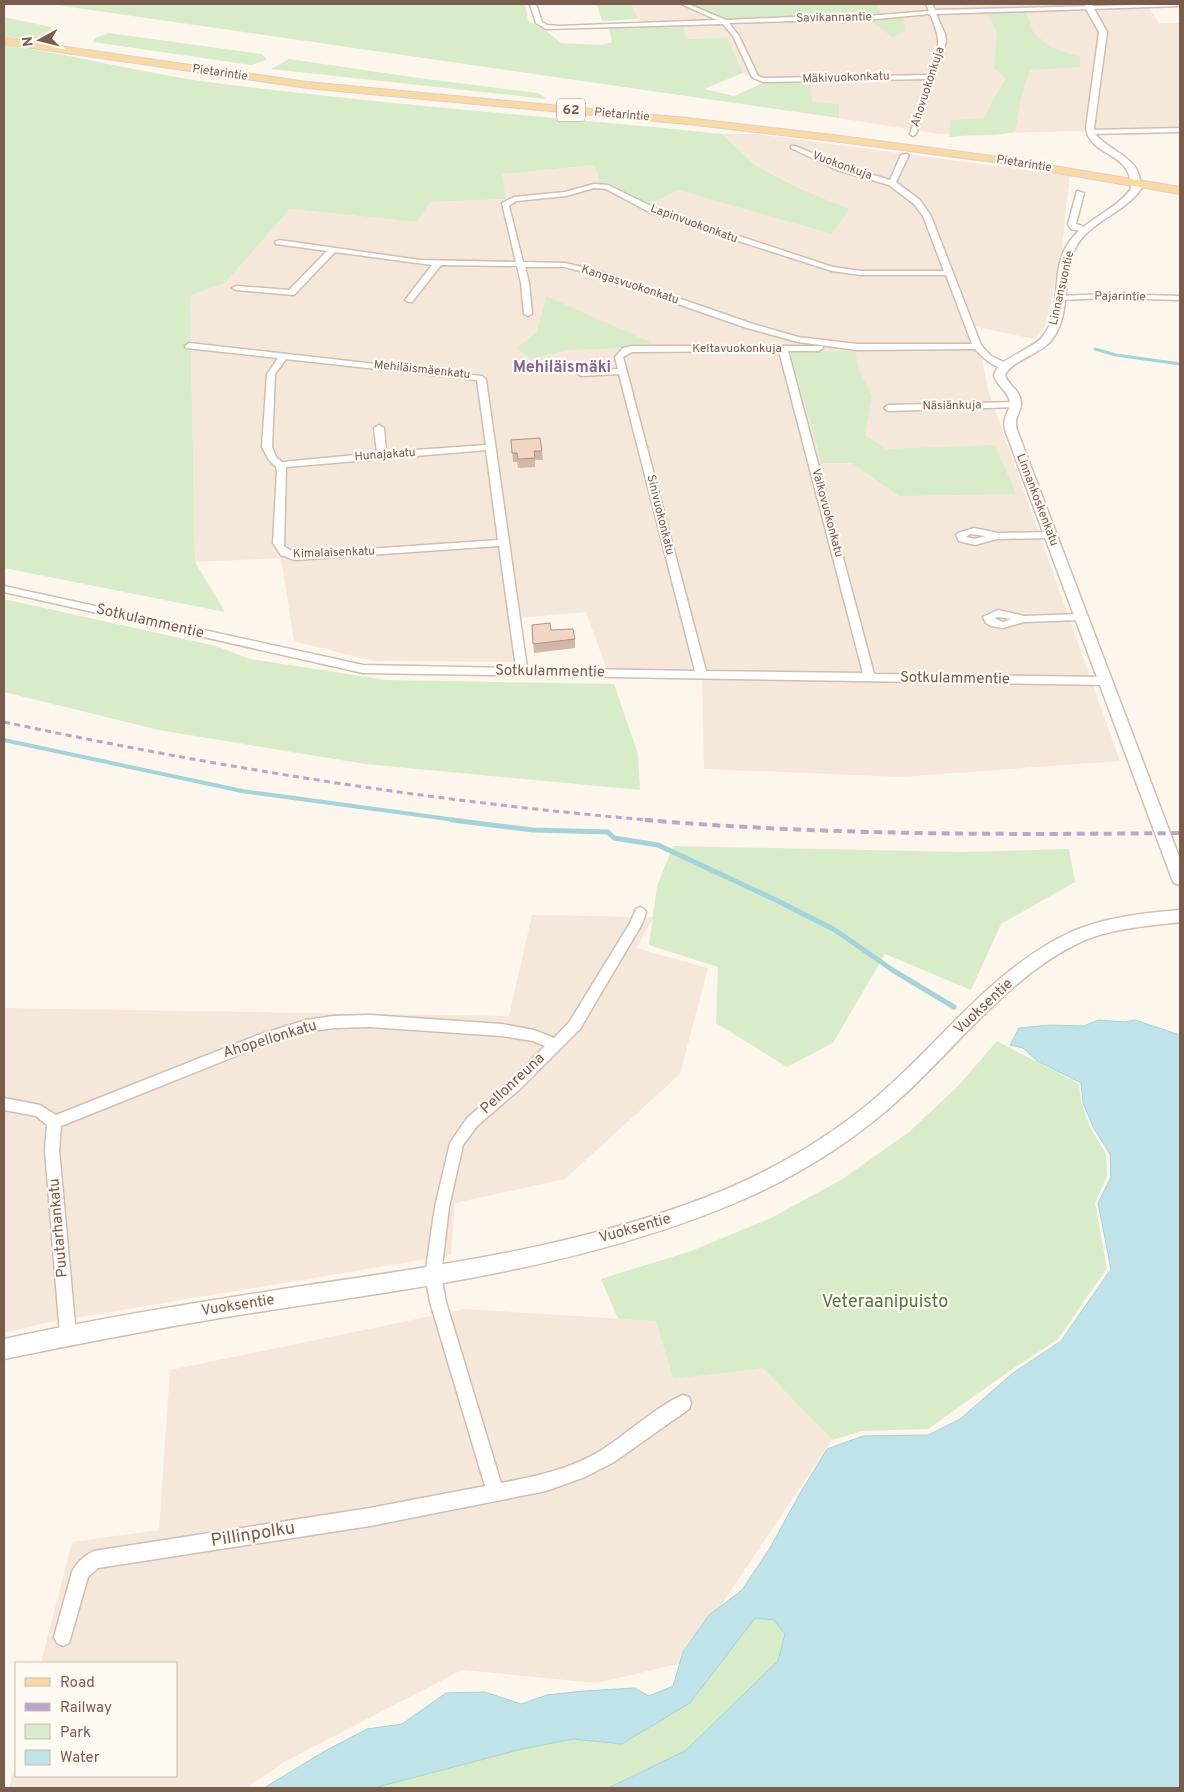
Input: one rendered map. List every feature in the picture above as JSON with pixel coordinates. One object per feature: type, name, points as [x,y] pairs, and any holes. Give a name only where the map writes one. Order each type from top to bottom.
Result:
[{"type":"main road","name":"Pietarintie","points":[[4,41],[307,85],[687,121],[833,138],[993,159],[1180,191]]},
{"type":"street","name":"Savikannantie","points":[[533,4],[539,23],[551,28],[808,18],[844,20],[933,12],[1180,4]]},
{"type":"street","points":[[684,4],[724,21]]},
{"type":"street","name":"Ahovuokonkuja","points":[[913,134],[943,42],[929,4]]},
{"type":"street","points":[[1088,6],[1098,20],[1103,32],[1091,132],[1096,140],[1130,165],[1137,183]]},
{"type":"street","name":"Mäkivuokonkatu","points":[[724,21],[736,36],[755,78],[758,79],[768,81],[933,77]]},
{"type":"street","points":[[1091,132],[1180,130]]},
{"type":"street","name":"Vuokonkuja","points":[[793,147],[840,168],[892,183]]},
{"type":"street","points":[[905,155],[892,183],[908,194],[922,209],[932,226],[977,346],[988,358],[1007,367],[1000,372],[1000,378],[1014,396],[1016,405]]},
{"type":"street","name":"Linnansuontie","points":[[1007,367],[1045,341],[1054,327],[1068,252],[1077,237],[1131,197],[1137,183]]},
{"type":"street","name":"Lapinvuokonkatu","points":[[521,264],[505,205],[508,201],[566,194],[602,186],[617,191],[654,211],[832,269],[861,273],[949,273]]},
{"type":"street","points":[[1080,193],[1072,224],[1074,227],[1085,230]]},
{"type":"street","name":"Kangasvuokonkatu","points":[[279,242],[332,251],[438,263],[565,265],[596,273],[775,334],[857,347],[977,346]]},
{"type":"street","points":[[236,288],[291,293],[332,251]]},
{"type":"street","points":[[409,300],[438,263]]},
{"type":"street","points":[[521,264],[528,314]]},
{"type":"street","name":"Pajarintie","points":[[1060,298],[1107,296],[1180,298]]},
{"type":"street","name":"Mehiläismäenkatu","points":[[189,346],[479,378],[482,380],[522,671]]},
{"type":"street","name":"Keltavuokonkuja","points":[[620,357],[626,350],[632,349],[857,347]]},
{"type":"street","name":"Valkovuokonkatu","points":[[783,349],[870,678]]},
{"type":"street","points":[[281,466],[272,458],[267,447],[271,374],[284,356]]},
{"type":"street","name":"Sinivuokonkatu","points":[[620,357],[700,674]]},
{"type":"street","points":[[580,373],[623,371]]},
{"type":"street","name":"Näsiänkuja","points":[[888,408],[1016,405]]},
{"type":"street","name":"Linnankoskenkatu","points":[[1016,405],[1010,414],[1009,423],[1011,430],[1180,878]]},
{"type":"street","points":[[379,428],[382,455]]},
{"type":"street","name":"Hunajakatu","points":[[281,466],[305,461],[490,448]]},
{"type":"street","name":"Kimalaisenkatu","points":[[281,466],[278,543],[280,550],[286,554],[296,557],[503,543]]},
{"type":"street","points":[[997,536],[1050,534]]},
{"type":"street","name":"Sotkulammentie","points":[[4,589],[355,668],[1106,681]]},
{"type":"street","points":[[1024,619],[1082,617]]},
{"type":"street","name":"Pellonreuna","points":[[433,1275],[442,1208],[457,1143],[472,1122],[515,1085],[575,1025],[636,924],[640,912]]},
{"type":"street","name":"Vuoksentie","points":[[4,1349],[68,1335],[433,1275],[563,1249],[672,1219],[736,1194],[799,1164],[854,1126],[895,1092],[1001,990],[1041,958],[1078,937],[1101,929],[1180,916]]},
{"type":"street","name":"Ahopellonkatu","points":[[54,1122],[263,1039],[306,1026],[334,1022],[370,1021],[502,1030],[534,1036],[555,1044]]},
{"type":"street","points":[[4,1104],[40,1111],[54,1122]]},
{"type":"street","name":"Puutarhankatu","points":[[54,1122],[52,1150],[68,1335]]},
{"type":"street","points":[[433,1275],[438,1302],[495,1492]]},
{"type":"street","name":"Pillinpolku","points":[[64,1638],[81,1572],[94,1560],[370,1518],[546,1483],[579,1472],[628,1444],[683,1403]]},
{"type":"shaded area","points":[[631,4],[695,4],[882,14],[877,4],[1146,4],[1159,23],[1180,23],[1180,129],[938,134],[839,118],[838,104],[811,101],[810,83],[763,83],[743,73],[727,37],[687,39],[648,26],[638,19]]},
{"type":"shaded area","points":[[722,134],[757,134],[1070,176],[1061,256],[1046,324],[1035,339],[976,327],[988,390],[1120,761],[900,777],[704,769],[702,679],[610,678],[586,612],[509,619],[513,662],[373,661],[294,641],[281,558],[195,562],[190,296],[225,283],[290,209],[417,222],[430,202],[506,199],[501,174],[596,165],[830,234],[850,209],[802,189],[755,165]]},
{"type":"shaded area","points":[[532,915],[654,917],[636,948],[708,968],[680,1074],[565,1179],[455,1203],[451,1255],[50,1322],[4,1333],[4,1008],[509,1016]]},
{"type":"shaded area","points":[[465,1309],[656,1321],[673,1379],[763,1367],[832,1440],[682,1663],[597,1683],[462,1670],[284,1762],[246,1788],[9,1788],[15,1764],[15,1777],[178,1777],[178,1662],[41,1662],[72,1542],[159,1530],[170,1370]]},
{"type":"green space","points":[[49,4],[525,4],[528,21],[545,30],[561,43],[601,45],[612,42],[609,28],[682,24],[687,39],[727,37],[743,73],[704,89],[734,96],[763,83],[810,83],[812,101],[839,104],[839,118]]},
{"type":"green space","points":[[597,4],[631,4],[638,19],[602,21]]},
{"type":"green space","points":[[693,4],[877,4],[882,15],[903,17],[905,31],[893,37],[870,21],[848,16],[726,20]]},
{"type":"green space","points":[[1026,12],[1034,34],[1053,48],[1080,57],[1080,67],[1030,70],[1021,97],[1015,132],[949,137],[951,120],[983,118],[1006,78],[994,69],[997,31],[987,14]]},
{"type":"green space","points":[[4,17],[51,27],[51,44],[4,37]]},
{"type":"green space","points":[[109,33],[262,54],[267,60],[251,65],[93,42],[95,38]]},
{"type":"green space","points":[[4,45],[168,76],[223,84],[409,105],[722,134],[755,165],[799,188],[850,209],[831,234],[678,190],[648,206],[600,183],[595,165],[502,174],[506,199],[430,202],[417,222],[290,209],[225,283],[190,296],[195,562],[225,612],[4,568]]},
{"type":"green space","points":[[289,59],[538,93],[547,99],[271,69]]},
{"type":"green space","points":[[546,296],[652,343],[604,349],[568,350],[532,359],[516,348],[537,332]]},
{"type":"green space","points":[[855,351],[859,370],[872,396],[865,435],[886,449],[995,445],[1016,494],[899,496],[852,463],[822,463],[790,352]]},
{"type":"green space","points":[[4,599],[216,646],[250,659],[387,680],[614,684],[638,754],[640,790],[365,764],[159,730],[4,692]]},
{"type":"green space","points":[[673,846],[963,852],[1069,849],[1075,882],[1001,924],[971,990],[885,954],[833,1043],[787,1067],[716,1023],[718,967],[649,945],[657,886]]},
{"type":"green space","name":"Veteraanipuisto","points":[[997,1041],[1079,1084],[1081,1102],[1090,1127],[1106,1154],[1107,1176],[1095,1203],[1107,1268],[1058,1339],[928,1429],[862,1431],[832,1440],[763,1368],[673,1379],[656,1321],[618,1319],[601,1279],[691,1251],[769,1219],[841,1180],[909,1132],[958,1086]]},
{"type":"green space","points":[[755,1618],[774,1620],[785,1634],[778,1661],[685,1751],[613,1786],[608,1788],[374,1788],[522,1749],[573,1739],[622,1744],[732,1646]]},
{"type":"water","points":[[1098,1020],[1125,1022],[1135,1020],[1180,1035],[1180,1788],[608,1788],[685,1751],[778,1661],[785,1634],[774,1620],[755,1618],[690,1703],[622,1744],[573,1739],[522,1749],[374,1788],[264,1788],[323,1752],[367,1729],[402,1724],[446,1693],[485,1692],[521,1704],[547,1695],[584,1691],[635,1688],[649,1696],[673,1686],[683,1652],[709,1615],[742,1590],[770,1548],[827,1449],[863,1436],[928,1435],[960,1419],[1013,1373],[1061,1341],[1111,1269],[1098,1203],[1111,1177],[1110,1154],[1093,1127],[1083,1103],[1081,1083],[1037,1061],[1023,1048],[1010,1045],[1019,1028],[1051,1025],[1084,1026]]},
{"type":"building","points":[[540,438],[542,451],[534,451],[535,458],[518,459],[517,453],[512,453],[511,440]]},
{"type":"building","points":[[550,623],[551,630],[573,629],[575,639],[533,644],[532,625]]},
{"type":"waterway","points":[[1095,349],[1116,355],[1180,364]]},
{"type":"waterway","points":[[4,740],[242,791],[463,821]]},
{"type":"waterway","points":[[452,820],[533,830],[608,832],[614,838],[658,845],[776,900],[835,930],[894,971],[954,1007]]},
{"type":"railway","points":[[4,722],[85,739],[331,782],[495,804],[661,821]]},
{"type":"railway","points":[[645,820],[779,829],[912,833],[1180,833]]},
{"type":"district","name":"Mehiläismäki","points":[[562,368]]}]
